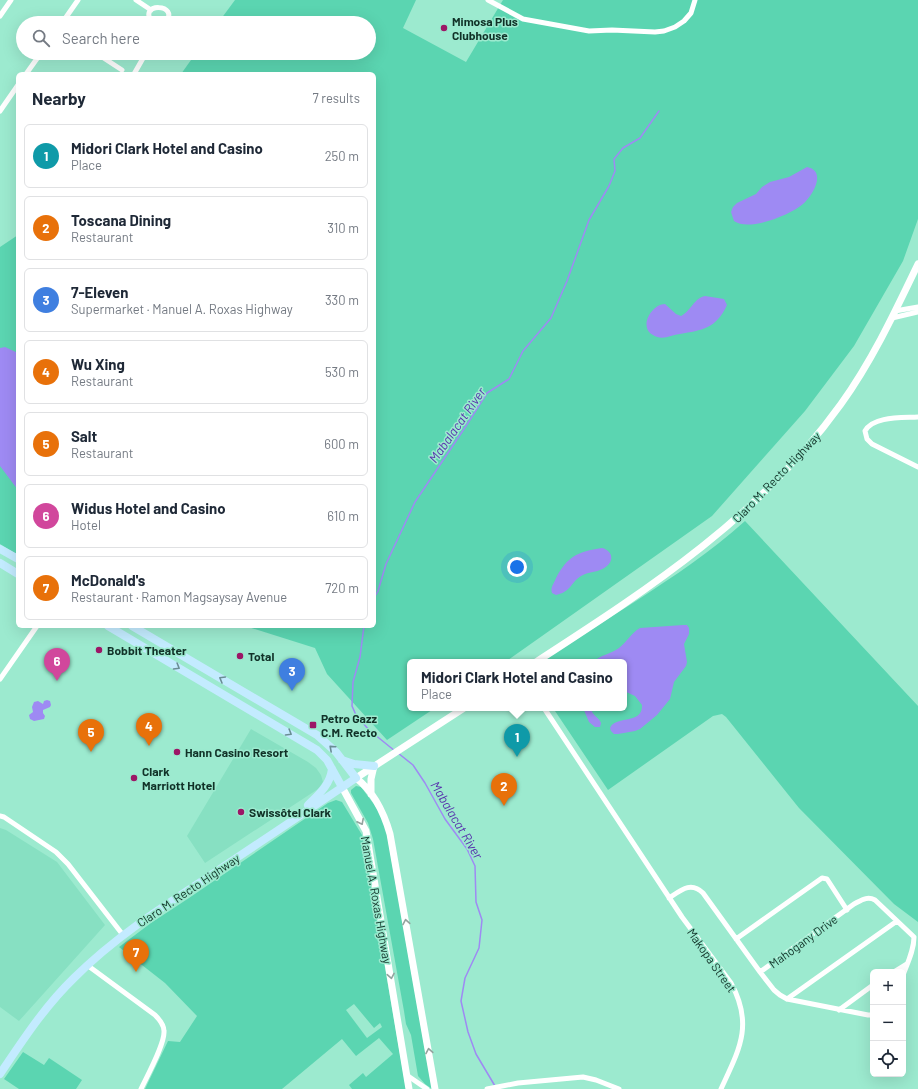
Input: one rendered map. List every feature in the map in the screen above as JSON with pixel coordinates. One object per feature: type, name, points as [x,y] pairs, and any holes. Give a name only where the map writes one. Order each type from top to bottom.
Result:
[{"type":"main road","name":"Claro M. Recto Highway","points":[[540,659],[671,571],[726,528],[752,505],[802,453],[834,414],[860,375],[892,318],[918,264]]},
{"type":"main road","points":[[0,549],[16,558]]},
{"type":"main road","points":[[0,563],[16,573]]},
{"type":"main road","name":"Manuel A. Roxas Highway","points":[[111,628],[317,750],[327,760],[366,832],[409,1089]]},
{"type":"main road","name":"Manuel A. Roxas Highway","points":[[135,628],[317,735],[336,752],[356,778],[364,784],[371,794],[386,820],[390,834],[435,1089]]},
{"type":"main road","name":"Claro M. Recto Highway","points":[[0,1074],[47,1007],[87,965],[123,935],[299,815],[459,711]]},
{"type":"main road","points":[[342,760],[354,764],[374,766],[371,779],[371,794]]},
{"type":"main road","points":[[299,815],[326,787],[331,776],[332,769]]},
{"type":"street","points":[[0,16],[11,0]]},
{"type":"street","points":[[67,16],[77,0]]},
{"type":"street","points":[[136,0],[151,10]]},
{"type":"street","points":[[488,0],[522,19],[536,22],[589,31],[664,31],[675,27],[684,21],[691,13],[695,0]]},
{"type":"street","points":[[149,16],[151,10],[159,6],[167,11],[168,16]]},
{"type":"street","points":[[27,72],[35,60]]},
{"type":"street","points":[[107,60],[122,70]]},
{"type":"street","points":[[135,72],[142,60]]},
{"type":"street","points":[[0,111],[16,88]]},
{"type":"street","points":[[895,311],[918,307]]},
{"type":"street","points":[[892,318],[918,312]]},
{"type":"street","points":[[918,417],[876,421],[868,426],[864,431],[867,439],[872,444],[918,467]]},
{"type":"street","points":[[0,679],[36,628]]},
{"type":"street","name":"Makopa Street","points":[[546,711],[669,898],[731,983],[740,1002],[743,1019],[741,1040],[721,1089]]},
{"type":"street","points":[[0,816],[34,836],[56,852],[68,864],[123,935]]},
{"type":"street","points":[[736,940],[822,878],[827,879],[847,910]]},
{"type":"street","points":[[669,898],[685,888],[698,888],[760,972]]},
{"type":"street","name":"Mahogany Drive","points":[[870,1015],[787,999],[774,990],[760,972],[866,898],[875,900],[914,937],[914,945],[905,969]]},
{"type":"street","points":[[787,999],[897,921]]},
{"type":"street","points":[[899,969],[907,964]]},
{"type":"street","points":[[87,965],[155,1015],[164,1026],[164,1038],[141,1089]]},
{"type":"street","points":[[839,1010],[870,988]]},
{"type":"street","points":[[408,1076],[427,1089]]},
{"type":"street","points":[[487,1089],[508,1084],[583,1077],[596,1080],[619,1089]]},
{"type":"shaded area","points":[[235,0],[416,0],[403,28],[466,62],[503,0],[918,0],[918,219],[903,261],[854,346],[805,411],[712,516],[509,659],[407,659],[407,711],[430,711],[387,740],[327,674],[315,648],[251,628],[376,628],[376,72],[182,72],[191,60],[376,60],[376,16],[223,16]]},
{"type":"shaded area","points":[[807,167],[813,169],[817,178],[811,195],[803,204],[789,213],[769,221],[749,225],[734,221],[731,212],[737,203],[756,194],[762,187],[770,182],[789,177]]},
{"type":"shaded area","points":[[16,236],[16,554],[0,544],[0,247]]},
{"type":"shaded area","points":[[705,296],[724,299],[727,305],[723,313],[713,324],[695,331],[663,338],[656,337],[649,331],[647,327],[648,316],[660,305],[665,304],[676,314],[681,316],[698,299]]},
{"type":"shaded area","points":[[5,347],[16,352],[16,487],[0,466],[0,348]]},
{"type":"shaded area","points":[[745,521],[918,706],[918,922],[894,904],[799,808],[722,714],[713,716],[608,790],[555,711],[627,711],[627,659],[545,659],[636,601],[719,543]]},
{"type":"shaded area","points":[[602,548],[608,551],[611,555],[611,561],[607,566],[601,570],[581,576],[561,594],[556,595],[552,593],[552,587],[556,578],[569,560],[580,553]]},
{"type":"shaded area","points":[[687,625],[689,628],[689,634],[684,644],[687,662],[686,666],[674,682],[670,699],[657,715],[640,729],[614,734],[610,728],[613,724],[634,718],[641,711],[642,705],[635,696],[627,692],[627,659],[598,659],[619,648],[634,632],[640,628]]},
{"type":"shaded area","points":[[38,701],[43,704],[44,701],[50,701],[51,705],[43,710],[45,716],[44,719],[34,721],[30,719],[29,715],[33,712],[32,707],[34,702]]},
{"type":"shaded area","points":[[584,711],[592,711],[601,723],[600,727],[595,727],[589,722]]},
{"type":"shaded area","name":"Swissôtel Clark","points":[[251,729],[308,762],[316,768],[321,775],[323,782],[318,789],[205,863],[187,836]]},
{"type":"shaded area","points":[[356,786],[361,787],[376,807],[385,823],[432,1089],[418,1076],[411,1035],[406,1024],[373,839],[368,823],[351,793],[351,790]]},
{"type":"shaded area","points":[[336,800],[342,802],[362,835],[406,1089],[352,1089],[349,1085],[363,1073],[366,1077],[393,1054],[379,1038],[356,1056],[342,1039],[282,1089],[145,1089],[168,1041],[180,1042],[197,1016],[165,983],[119,947],[151,923],[328,803]],"holes":[[[354,1004],[374,1028],[380,1023],[382,1027],[367,1038],[346,1010]]]},
{"type":"shaded area","points":[[0,828],[6,830],[57,862],[105,925],[19,1021],[0,1007]]},
{"type":"shaded area","points":[[23,1052],[44,1065],[49,1058],[82,1080],[76,1089],[19,1089],[4,1079]]},
{"type":"waterway","name":"Mabalacat River","points":[[376,594],[386,564],[415,502],[487,393],[509,379],[523,351],[551,318],[567,281],[589,220],[609,186],[615,171],[614,159],[623,148],[640,138],[659,111]]},
{"type":"waterway","name":"Mabalacat River","points":[[364,628],[360,657],[353,682],[352,706],[356,715],[369,730],[395,751]]},
{"type":"waterway","name":"Mabalacat River","points":[[398,753],[413,765],[445,819],[467,849],[475,866],[476,902],[482,920],[479,948],[465,978],[461,1001],[468,1032],[476,1054],[495,1086]]},
{"type":"place","name":"Mimosa Plus Clubhouse","points":[[444,28]]},
{"type":"place","name":"Bobbit Theater","points":[[99,650]]},
{"type":"place","name":"Total","points":[[240,656]]},
{"type":"place","name":"Widus Hotel and Casino","points":[[57,681]]},
{"type":"place","name":"7-Eleven","points":[[292,691]]},
{"type":"place","name":"Petro Gazz C.M. Recto","points":[[313,725]]},
{"type":"place","name":"Wu Xing","points":[[149,746]]},
{"type":"place","name":"Salt","points":[[91,752]]},
{"type":"place","name":"Hann Casino Resort","points":[[177,752]]},
{"type":"place","name":"Midori Clark Hotel and Casino","points":[[517,757]]},
{"type":"place","name":"Clark Marriott Hotel","points":[[134,778]]},
{"type":"place","name":"Toscana Dining","points":[[504,806]]},
{"type":"place","name":"Swissôtel Clark","points":[[241,812]]},
{"type":"place","name":"McDonald's","points":[[136,972]]}]
